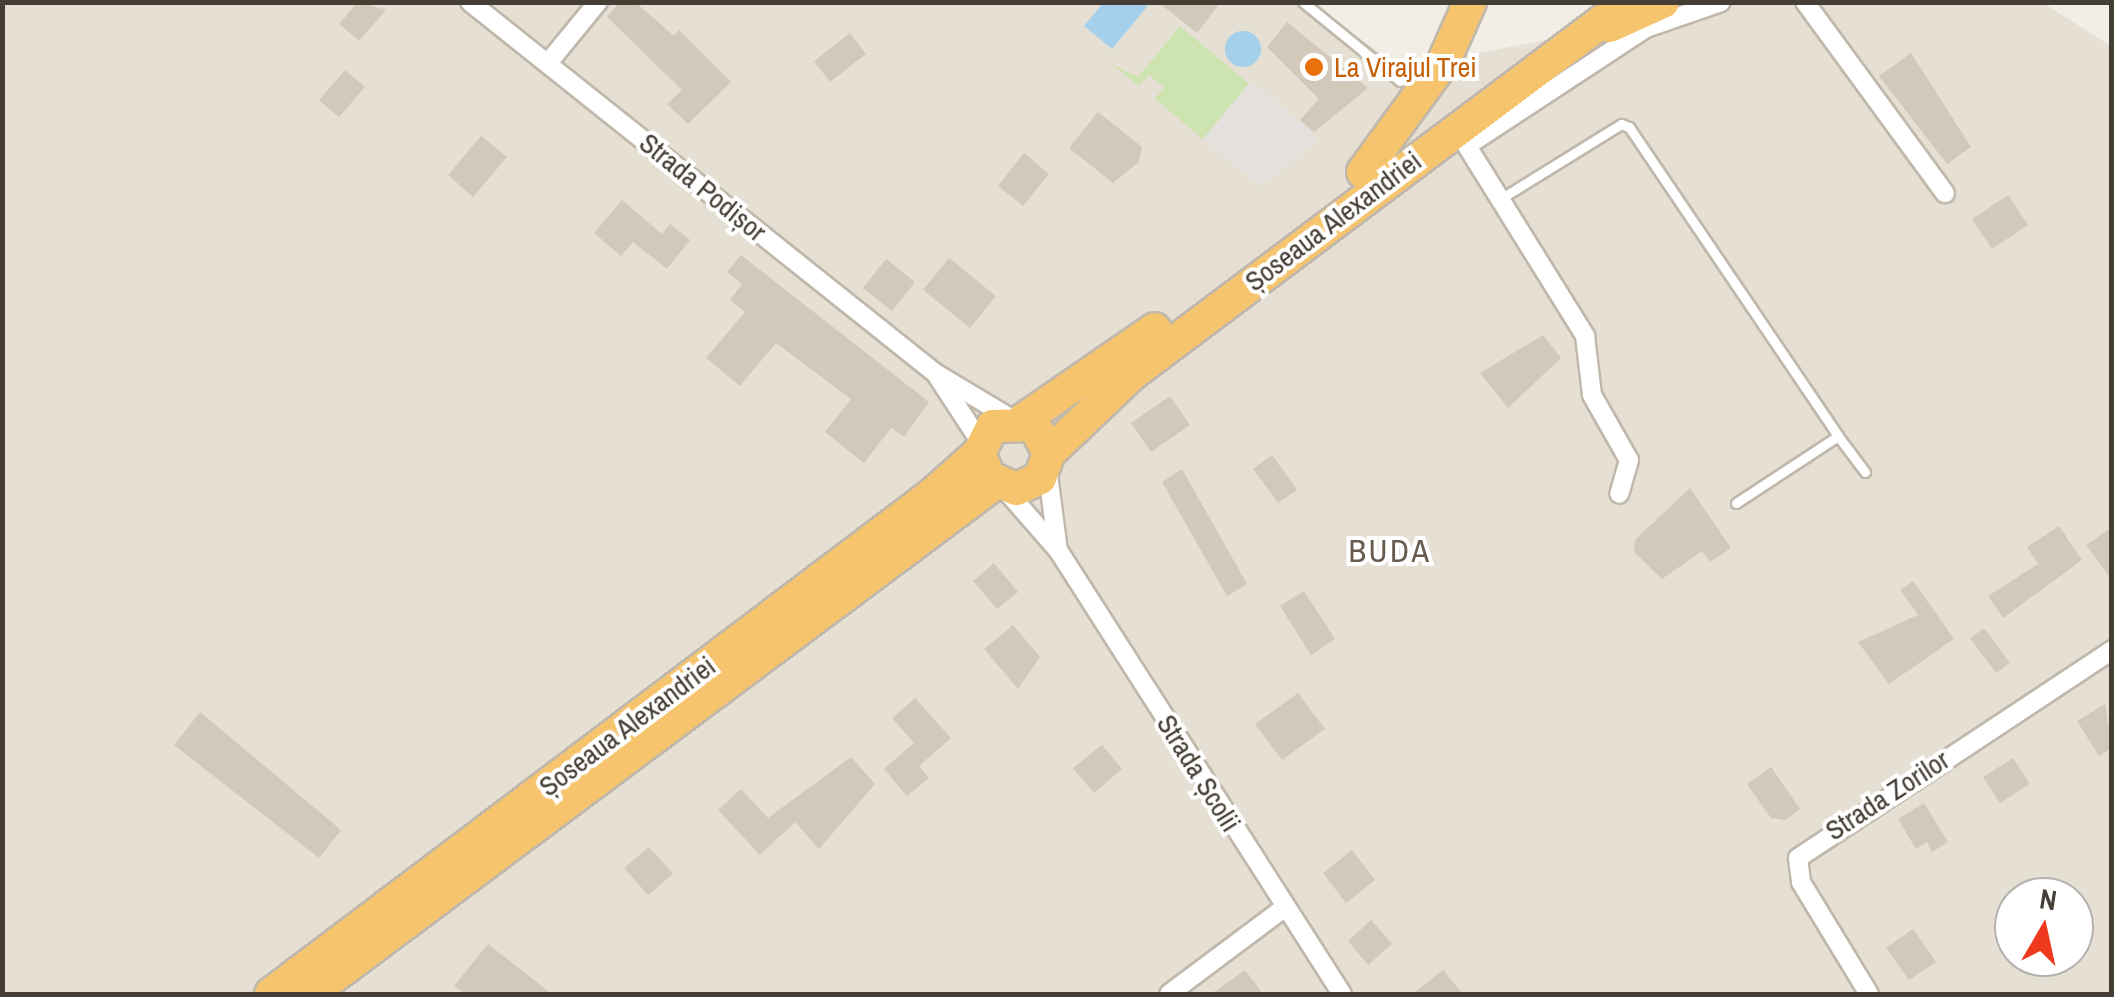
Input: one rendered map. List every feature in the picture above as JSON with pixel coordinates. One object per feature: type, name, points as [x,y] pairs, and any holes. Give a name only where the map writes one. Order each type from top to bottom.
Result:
[{"type":"highway","points":[[1363,172],[1444,61],[1470,2]]},
{"type":"highway","name":"Șoseaua Alexandriei","points":[[271,994],[1018,419],[1592,2]]},
{"type":"highway","name":"Șoseaua Alexandriei","points":[[310,994],[999,485],[1029,486],[1048,460],[1132,374],[1462,137],[1628,2]]},
{"type":"highway","points":[[1574,43],[1663,2]]},
{"type":"highway","points":[[1018,419],[1048,460]]},
{"type":"highway","points":[[980,448],[999,485]]},
{"type":"street","name":"Strada Podișor","points":[[470,2],[935,372],[1018,419]]},
{"type":"street","points":[[548,64],[598,2]]},
{"type":"street","points":[[1619,494],[1630,460],[1592,395],[1585,336],[1505,196],[1462,137],[1646,28],[1721,2]]},
{"type":"street","points":[[1805,2],[1945,194]]},
{"type":"street","name":"Strada Podișor","points":[[935,372],[980,448]]},
{"type":"street","name":"Strada Școlii","points":[[1048,460],[1058,550]]},
{"type":"street","name":"Strada Școlii","points":[[999,485],[1058,550],[1342,994]]},
{"type":"street","name":"Strada Zorilor","points":[[1869,994],[1801,882],[1798,858],[2112,650]]},
{"type":"street","points":[[1168,994],[1284,908]]},
{"type":"lane","points":[[1303,2],[1400,81]]},
{"type":"lane","points":[[1505,196],[1626,124],[1865,472]]},
{"type":"lane","points":[[1736,503],[1838,436]]},
{"type":"shaded area","points":[[2,3],[1312,3],[1400,68],[1743,3],[2043,3],[2111,46],[2111,994],[3,994]]},
{"type":"shaded area","points":[[1251,81],[1319,138],[1261,186],[1203,139]]},
{"type":"green space","points":[[1180,26],[1249,84],[1203,139],[1155,99],[1164,87],[1149,75],[1139,86],[1110,63],[1138,77]]},
{"type":"water","points":[[1103,3],[1150,3],[1112,49],[1084,26]]},
{"type":"water","points":[[1243,31],[1256,36],[1261,49],[1256,62],[1243,67],[1230,62],[1225,49],[1230,36]]},
{"type":"building","points":[[358,2],[386,10],[359,41],[339,24]]},
{"type":"building","points":[[620,2],[635,2],[674,36],[679,30],[731,82],[688,124],[667,104],[682,90],[607,17]]},
{"type":"building","points":[[1158,2],[1221,2],[1197,33]]},
{"type":"building","name":"La Virajul Trei","points":[[1287,22],[1368,88],[1314,132],[1300,120],[1319,99],[1267,47]]},
{"type":"building","points":[[850,33],[866,54],[830,82],[814,61]]},
{"type":"building","points":[[1911,53],[1971,147],[1947,164],[1879,76]]},
{"type":"building","points":[[345,70],[365,87],[339,117],[319,100]]},
{"type":"building","points":[[1098,112],[1142,147],[1139,162],[1113,183],[1069,148]]},
{"type":"building","points":[[481,136],[507,157],[473,197],[448,175]]},
{"type":"building","points":[[1024,153],[1049,174],[1023,206],[998,186]]},
{"type":"building","points":[[2008,195],[2028,225],[1992,249],[1972,219]]},
{"type":"building","points":[[622,200],[662,234],[670,224],[690,240],[667,269],[633,242],[621,256],[594,233]]},
{"type":"building","points":[[741,255],[929,402],[904,437],[891,428],[864,463],[825,432],[851,399],[776,343],[740,386],[706,358],[745,312],[730,300],[742,284],[727,272]]},
{"type":"building","points":[[949,258],[996,296],[970,328],[923,290]]},
{"type":"building","points":[[886,259],[915,282],[892,311],[863,288]]},
{"type":"building","points":[[1543,335],[1561,358],[1508,408],[1480,373]]},
{"type":"building","points":[[1170,396],[1190,425],[1151,452],[1131,423]]},
{"type":"building","points":[[1272,455],[1297,490],[1278,503],[1253,469]]},
{"type":"building","points":[[1182,469],[1247,584],[1227,596],[1162,482]]},
{"type":"building","points":[[1690,488],[1731,548],[1710,562],[1702,551],[1662,579],[1634,552],[1635,540]]},
{"type":"building","points":[[2059,526],[2082,560],[2003,618],[1988,596],[2038,564],[2027,547]]},
{"type":"building","points":[[2112,527],[2112,580],[2086,545]]},
{"type":"building","points":[[994,563],[1018,592],[997,609],[973,581]]},
{"type":"building","points":[[1913,581],[1954,639],[1889,684],[1858,642],[1918,615],[1900,590]]},
{"type":"building","points":[[1304,591],[1335,639],[1311,655],[1280,606]]},
{"type":"building","points":[[1013,625],[1040,657],[1018,689],[984,649]]},
{"type":"building","points":[[1984,628],[2010,663],[1996,673],[1970,638]]},
{"type":"building","points":[[1298,693],[1325,729],[1282,760],[1255,724]]},
{"type":"building","points":[[915,698],[951,738],[919,766],[929,778],[907,796],[884,769],[914,743],[892,718]]},
{"type":"building","points":[[2105,704],[2112,748],[2099,756],[2077,721]]},
{"type":"building","points":[[200,712],[341,830],[319,858],[174,745]]},
{"type":"building","points":[[1102,745],[1122,769],[1094,793],[1073,768]]},
{"type":"building","points":[[851,757],[875,784],[819,849],[795,822],[760,855],[718,810],[741,789],[768,818]]},
{"type":"building","points":[[2013,758],[2030,784],[2000,803],[1983,777]]},
{"type":"building","points":[[1771,767],[1800,809],[1785,820],[1771,818],[1747,784]]},
{"type":"building","points":[[1924,803],[1948,842],[1932,852],[1927,842],[1916,849],[1898,819]]},
{"type":"building","points":[[649,847],[673,874],[648,895],[624,868]]},
{"type":"building","points":[[1352,850],[1375,880],[1346,903],[1323,873]]},
{"type":"building","points":[[1371,920],[1392,944],[1368,965],[1348,941]]},
{"type":"building","points":[[1913,929],[1936,962],[1909,980],[1886,948]]},
{"type":"building","points":[[488,944],[552,994],[465,994],[454,986]]},
{"type":"building","points":[[1245,970],[1263,994],[1211,994]]},
{"type":"building","points":[[1443,970],[1463,994],[1413,994]]},
{"type":"place","name":"La Virajul Trei","points":[[1314,67]]},
{"type":"district","name":"BUDA","points":[[1390,551]]}]
